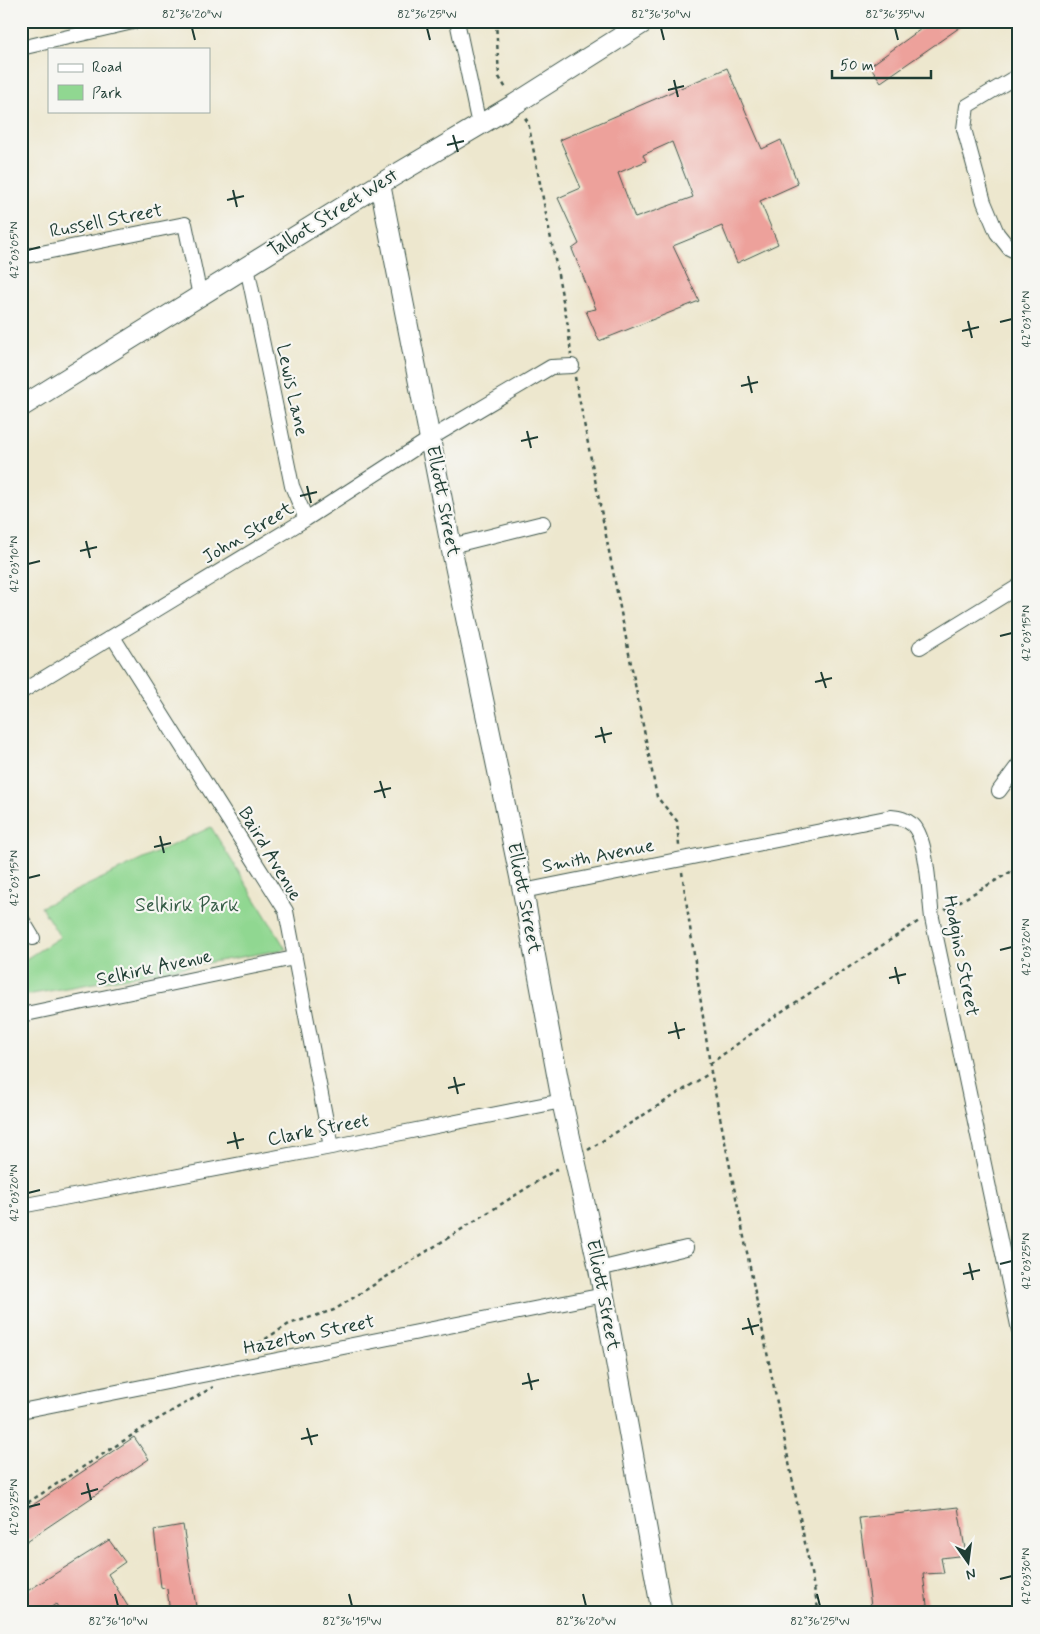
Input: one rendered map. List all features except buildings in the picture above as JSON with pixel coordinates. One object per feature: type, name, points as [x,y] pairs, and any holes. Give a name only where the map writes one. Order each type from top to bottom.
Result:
[{"type":"street","points":[[21,48],[137,21]]},
{"type":"street","points":[[457,21],[479,124]]},
{"type":"street","name":"Talbot Street West","points":[[21,408],[646,21]]},
{"type":"street","points":[[1019,75],[967,106],[964,129],[984,202],[997,233],[1009,248],[1019,253]]},
{"type":"street","name":"Elliott Street","points":[[380,184],[451,546],[523,891],[562,1101],[599,1269],[662,1613]]},
{"type":"street","name":"Russell Street","points":[[21,257],[185,224],[200,296]]},
{"type":"street","name":"Lewis Lane","points":[[247,267],[292,486],[306,519]]},
{"type":"street","name":"John Street","points":[[21,692],[306,519],[431,438],[551,367],[572,366]]},
{"type":"street","points":[[451,546],[543,523]]},
{"type":"street","points":[[920,646],[1019,586]]},
{"type":"street","name":"Baird Avenue","points":[[113,636],[286,912],[331,1147]]},
{"type":"street","points":[[999,791],[1019,764]]},
{"type":"street","name":"Hodgins Street","points":[[680,859],[891,817],[904,819],[914,826],[926,857],[932,918],[1019,1330]]},
{"type":"street","name":"Smith Avenue","points":[[523,891],[680,859]]},
{"type":"street","points":[[21,918],[33,938]]},
{"type":"street","name":"Selkirk Avenue","points":[[21,1015],[294,958]]},
{"type":"street","name":"Clark Street","points":[[21,1206],[562,1101]]},
{"type":"street","points":[[599,1269],[686,1248]]},
{"type":"street","name":"Hazelton Street","points":[[21,1411],[604,1295]]},
{"type":"path","points":[[496,21],[499,77],[514,104],[528,122],[568,326],[572,366],[657,797],[677,821],[680,859],[711,1072],[819,1613]]},
{"type":"path","points":[[710,1064],[778,1014],[919,921],[932,918],[1019,867]]},
{"type":"path","points":[[21,1508],[148,1425],[224,1381],[233,1370],[235,1358],[289,1324],[334,1310],[711,1072]]},
{"type":"green space","name":"Selkirk Park","points":[[211,827],[286,949],[21,996],[21,962],[60,937],[41,907]]}]
